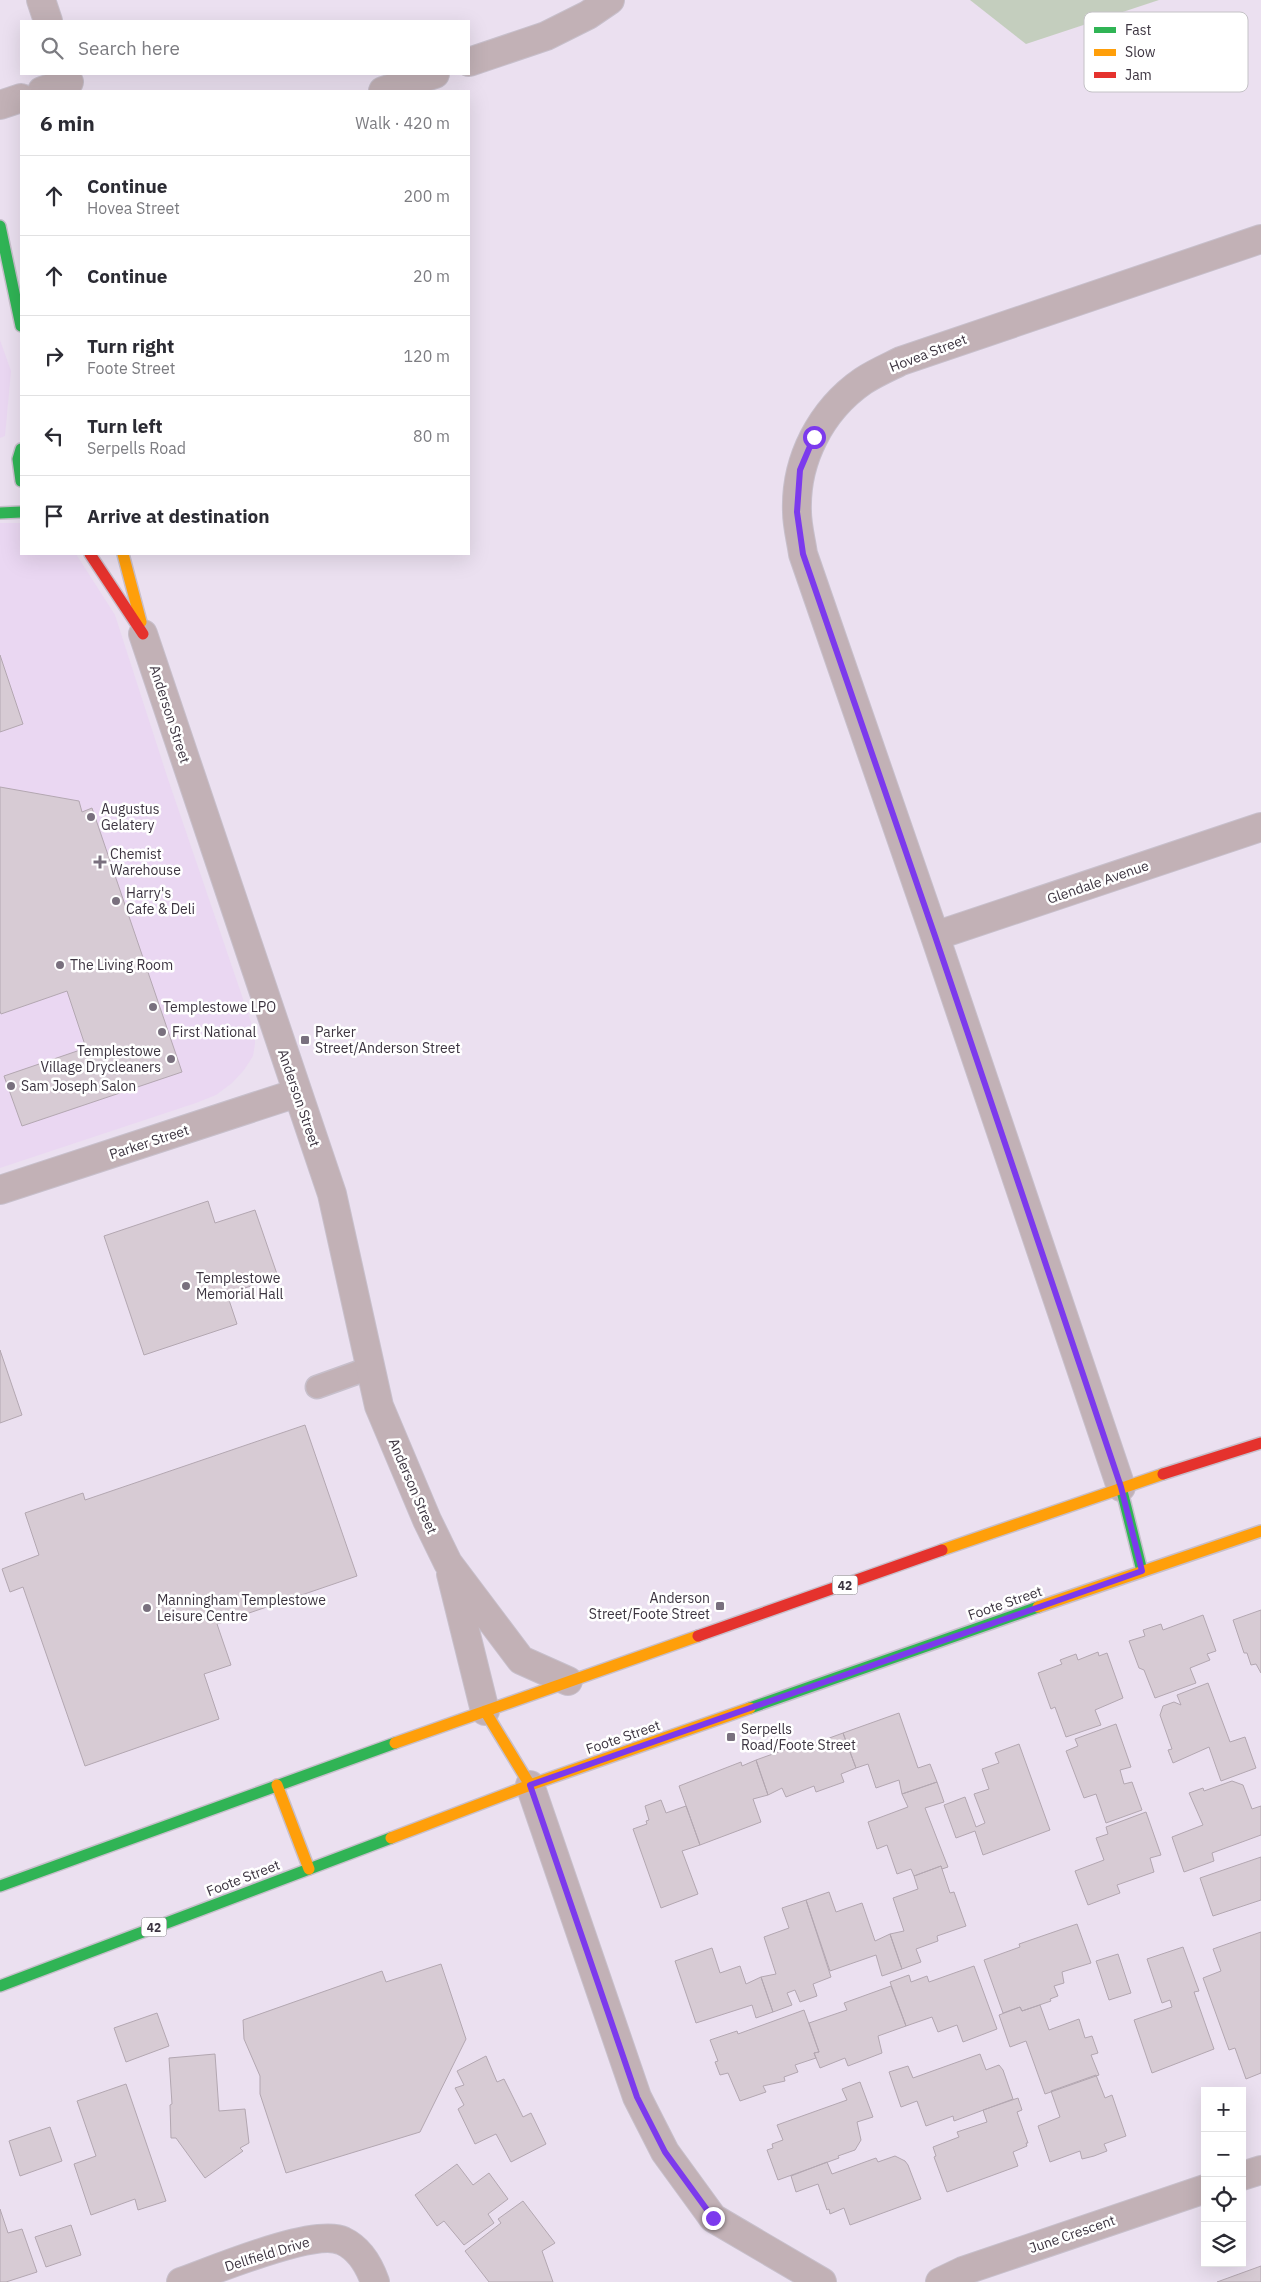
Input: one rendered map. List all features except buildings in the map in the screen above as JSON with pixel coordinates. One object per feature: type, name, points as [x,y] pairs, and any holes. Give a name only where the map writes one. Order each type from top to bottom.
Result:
[{"type":"main road","points":[[1,228],[20,263]]},
{"type":"main road","points":[[1,228],[20,321]]},
{"type":"main road","points":[[7,455],[20,448]]},
{"type":"main road","points":[[20,451],[18,460],[20,474]]},
{"type":"main road","points":[[0,514],[20,512]]},
{"type":"main road","name":"Anderson Street","points":[[91,555],[143,634]]},
{"type":"main road","name":"Anderson Street","points":[[123,555],[137,601],[143,634]]},
{"type":"main road","name":"42","points":[[0,1886],[568,1681],[1121,1487],[1261,1443]]},
{"type":"main road","points":[[1121,1487],[1142,1571]]},
{"type":"main road","name":"Foote Street","points":[[0,1986],[530,1785],[1261,1531]]},
{"type":"main road","points":[[485,1711],[530,1785]]},
{"type":"main road","points":[[277,1785],[309,1869]]},
{"type":"street","points":[[41,0],[48,20]]},
{"type":"street","points":[[470,62],[546,36],[588,15],[610,0]]},
{"type":"street","points":[[386,90],[431,75]]},
{"type":"street","points":[[45,90],[69,82]]},
{"type":"street","points":[[0,106],[20,98]]},
{"type":"street","name":"Hovea Street","points":[[1121,1487],[935,936],[803,554],[797,512],[800,470],[814,437],[833,408],[863,381],[901,361],[1261,239]]},
{"type":"street","name":"Anderson Street","points":[[143,634],[332,1194],[380,1406],[427,1520],[448,1563],[521,1660],[568,1681]]},
{"type":"street","name":"Glendale Avenue","points":[[935,936],[1261,827]]},
{"type":"street","name":"Parker Street","points":[[0,1190],[297,1093]]},
{"type":"street","name":"Anderson Street","points":[[448,1563],[485,1711]]},
{"type":"street","points":[[530,1785],[637,2097],[665,2152],[713,2218],[822,2282]]},
{"type":"street","points":[[1246,2175],[1261,2170]]},
{"type":"street","name":"June Crescent","points":[[940,2282],[963,2271],[1201,2190]]},
{"type":"street","name":"Dellfield Drive","points":[[181,2282],[296,2242],[319,2238],[341,2240],[360,2253],[373,2277]]},
{"type":"lane","points":[[317,1388],[370,1368]]},
{"type":"shaded area","points":[[0,340],[11,371],[5,436],[0,438]]},
{"type":"shaded area","points":[[0,523],[20,523],[20,555],[77,555],[115,615],[167,776],[255,1034],[255,1044],[253,1056],[244,1070],[232,1083],[216,1095],[0,1168]]},
{"type":"green space","points":[[970,0],[1159,0],[1123,12],[1084,12],[1084,25],[1026,44]]},
{"type":"traffic: fast","points":[[0,226],[20,321]]},
{"type":"traffic: fast","points":[[20,452],[18,459],[20,474]]},
{"type":"traffic: fast","points":[[0,513],[20,512]]},
{"type":"traffic: fast","points":[[1121,1487],[1142,1571]]},
{"type":"traffic: fast","points":[[750,1708],[1038,1607]]},
{"type":"traffic: fast","points":[[0,1886],[395,1743]]},
{"type":"traffic: fast","points":[[0,1986],[391,1838]]},
{"type":"traffic: slow","points":[[123,555],[141,622]]},
{"type":"traffic: slow","points":[[942,1550],[1163,1474]]},
{"type":"traffic: slow","points":[[1038,1607],[1261,1531]]},
{"type":"traffic: slow","points":[[395,1743],[698,1636]]},
{"type":"traffic: slow","points":[[391,1838],[530,1785],[750,1708]]},
{"type":"traffic: slow","points":[[485,1711],[530,1785]]},
{"type":"traffic: slow","points":[[277,1785],[309,1869]]},
{"type":"traffic: jam","points":[[91,555],[143,634]]},
{"type":"traffic: jam","points":[[1163,1474],[1261,1443]]},
{"type":"traffic: jam","points":[[698,1636],[942,1550]]},
{"type":"place","name":"Augustus Gelatery","points":[[91,817]]},
{"type":"place","name":"Chemist Warehouse","points":[[100,862]]},
{"type":"place","name":"Harry's Cafe & Deli","points":[[116,901]]},
{"type":"place","name":"The Living Room","points":[[60,965]]},
{"type":"place","name":"Templestowe LPO","points":[[153,1007]]},
{"type":"place","name":"First National","points":[[162,1032]]},
{"type":"place","name":"Parker Street/Anderson Street","points":[[305,1040]]},
{"type":"place","name":"Templestowe Village Drycleaners","points":[[171,1059]]},
{"type":"place","name":"Sam Joseph Salon","points":[[11,1086]]},
{"type":"place","name":"Templestowe Memorial Hall","points":[[186,1286]]},
{"type":"place","name":"Anderson Street/Foote Street","points":[[720,1606]]},
{"type":"place","name":"Manningham Templestowe Leisure Centre","points":[[147,1608]]},
{"type":"place","name":"Serpells Road/Foote Street","points":[[731,1737]]},
{"type":"route","points":[[713,2218],[665,2152],[637,2097],[530,1785],[1142,1571],[1121,1487],[935,936],[803,554],[797,512],[800,470],[814,437]]}]
